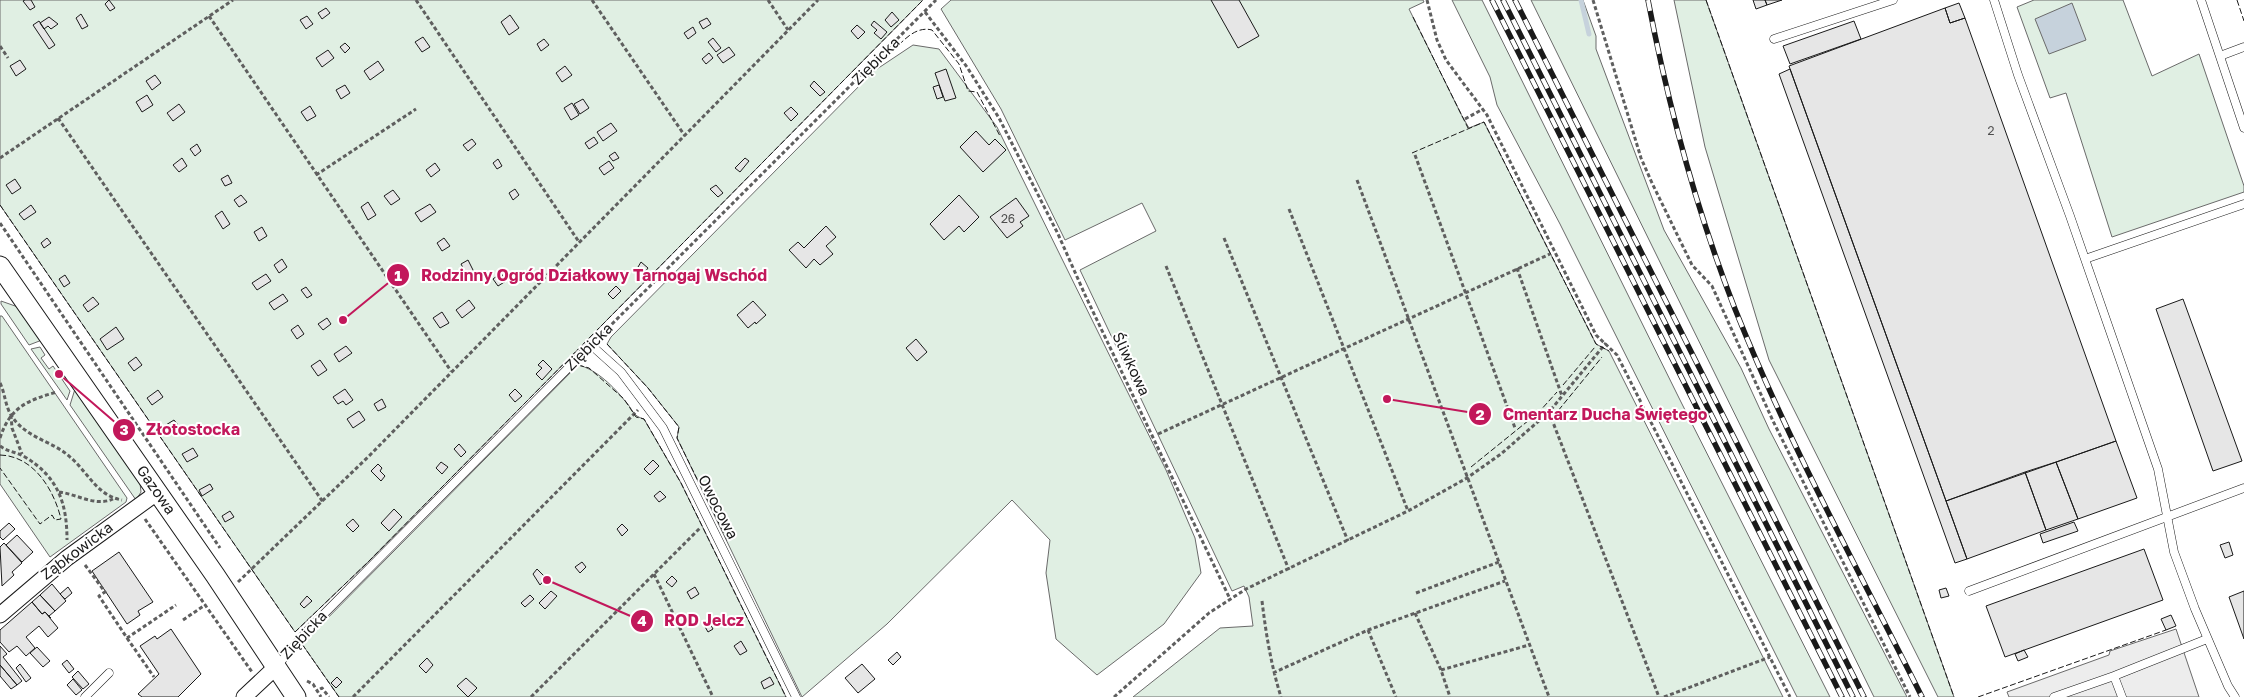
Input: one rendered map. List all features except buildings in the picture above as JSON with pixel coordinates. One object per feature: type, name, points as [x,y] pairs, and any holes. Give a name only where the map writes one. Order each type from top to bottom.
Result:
[{"type":"street","name":"Gazowa","points":[[3,278],[158,492],[277,666],[296,697]]},
{"type":"street","name":"Ząbkowicka","points":[[0,615],[66,558],[158,492]]},
{"type":"street","name":"Ziębicka","points":[[244,697],[277,666]]},
{"type":"lane","points":[[1774,40],[1893,0]]},
{"type":"lane","points":[[1994,0],[2018,75],[2085,259],[2158,469],[2174,552],[2208,639],[2228,686],[2235,697]]},
{"type":"lane","points":[[2202,0],[2244,128]]},
{"type":"lane","points":[[2220,56],[2244,47]]},
{"type":"lane","points":[[2085,259],[2244,204]]},
{"type":"lane","name":"Ziębicka","points":[[277,666],[308,630],[591,345]]},
{"type":"lane","name":"Owocowa","points":[[591,345],[621,372],[663,428],[796,697]]},
{"type":"lane","points":[[1969,591],[2244,488]]},
{"type":"lane","points":[[2054,697],[2208,639]]},
{"type":"lane","points":[[85,697],[109,673]]},
{"type":"lane","points":[[2114,676],[2122,697]]},
{"type":"path","points":[[0,158],[233,0]]},
{"type":"path","points":[[416,0],[579,242]]},
{"type":"path","points":[[592,0],[685,136]]},
{"type":"path","points":[[768,0],[788,30]]},
{"type":"path","points":[[252,570],[323,502],[818,0]]},
{"type":"path","name":"Ziębicka","points":[[591,345],[936,0]]},
{"type":"path","points":[[1427,0],[1437,40],[1446,60],[1483,109],[1588,320],[1598,337],[1617,355],[1790,697]]},
{"type":"path","points":[[1593,0],[1636,140],[1652,183],[1692,265],[1712,286],[1773,422],[1910,697]]},
{"type":"path","name":"Śliwkowa","points":[[926,12],[967,67],[999,118],[1058,234],[1086,297],[1230,599]]},
{"type":"path","points":[[209,16],[451,372]]},
{"type":"path","points":[[0,46],[8,58]]},
{"type":"path","points":[[1465,119],[1483,109]]},
{"type":"path","points":[[316,175],[416,110]]},
{"type":"path","points":[[58,118],[323,502]]},
{"type":"path","points":[[1415,155],[1515,428]]},
{"type":"path","points":[[1357,180],[1549,697]]},
{"type":"path","points":[[1289,209],[1408,511]]},
{"type":"path","points":[[0,223],[224,555]]},
{"type":"path","points":[[1224,238],[1348,541]]},
{"type":"path","points":[[1158,434],[1550,254]]},
{"type":"path","points":[[1166,266],[1289,570]]},
{"type":"path","points":[[1517,268],[1562,397]]},
{"type":"path","points":[[1114,697],[1209,613],[1246,589],[1289,570],[1408,511],[1467,478],[1500,454],[1549,412],[1606,343]]},
{"type":"path","points":[[0,383],[11,415],[12,428],[23,455]]},
{"type":"path","points":[[0,438],[11,415],[35,398],[57,392]]},
{"type":"path","points":[[1549,412],[1659,697]]},
{"type":"path","points":[[353,697],[633,414]]},
{"type":"path","points":[[11,415],[34,437],[70,456],[92,482],[113,498],[128,503]]},
{"type":"path","points":[[0,446],[23,455],[49,476],[59,492],[65,512],[68,546]]},
{"type":"path","points":[[59,492],[72,494],[90,501],[107,502],[113,498]]},
{"type":"path","points":[[141,512],[254,674]]},
{"type":"path","points":[[531,697],[702,526]]},
{"type":"path","points":[[1416,593],[1499,562]]},
{"type":"path","points":[[85,565],[104,592],[99,596],[154,677]]},
{"type":"path","points":[[234,573],[238,581]]},
{"type":"path","points":[[654,574],[713,697]]},
{"type":"path","points":[[1273,673],[1368,630],[1506,581]]},
{"type":"path","points":[[1262,600],[1265,631],[1273,673],[1281,697]]},
{"type":"path","points":[[127,638],[176,605]]},
{"type":"path","points":[[183,620],[205,605]]},
{"type":"path","points":[[1415,613],[1441,670],[1450,697]]},
{"type":"path","points":[[1368,630],[1396,697]]},
{"type":"path","points":[[1441,670],[1530,645]]},
{"type":"path","points":[[1664,697],[1770,657]]},
{"type":"path","points":[[313,684],[321,697]]},
{"type":"path","points":[[320,689],[322,688],[328,697]]},
{"type":"green space","points":[[0,0],[923,0],[368,562],[295,632],[0,205]]},
{"type":"green space","points":[[951,0],[1423,0],[1424,2],[1409,9],[1462,116],[1469,128],[1484,122],[1596,344],[1609,351],[1783,697],[1133,697],[1220,628],[1253,626],[1249,597],[1244,586],[1232,591],[1080,270],[1156,231],[1142,203],[1065,240],[1001,109],[941,9]]},
{"type":"green space","points":[[1452,0],[1482,0],[1681,402],[1830,697],[1797,697],[1560,224],[1497,105],[1490,77]]},
{"type":"green space","points":[[1531,0],[1583,0],[1596,36],[1596,49],[1664,230],[1741,368],[1769,429],[1907,697],[1874,697]]},
{"type":"green space","points":[[1674,0],[1706,0],[1954,697],[1938,697],[1769,360],[1705,147]]},
{"type":"green space","points":[[2034,0],[2123,0],[2152,76],[2199,54],[2244,186],[2244,192],[2112,237],[2066,93],[2050,98],[2017,7]]},
{"type":"green space","points":[[913,45],[939,49],[997,127],[1166,470],[1195,538],[1201,573],[1164,624],[1097,675],[1056,639],[1046,573],[1050,540],[1012,500],[887,624],[802,697],[677,438],[679,427],[648,388],[607,344],[611,337],[874,71]]},
{"type":"green space","points":[[1,301],[18,307],[42,340],[29,345],[1,304]]},
{"type":"green space","points":[[0,316],[2,316],[127,498],[126,502],[50,557],[0,484]]},
{"type":"green space","points":[[40,347],[45,355],[41,358],[49,369],[53,366],[70,391],[67,400],[31,349]]},
{"type":"green space","points":[[578,365],[591,370],[604,379],[635,414],[644,419],[681,483],[786,697],[339,697],[302,644]]},
{"type":"green space","points":[[75,389],[140,483],[141,492],[136,500],[70,405]]},
{"type":"shaded area","points":[[2072,3],[2086,40],[2049,54],[2035,19]]},
{"type":"shaded area","points":[[2176,629],[2199,697],[2009,697],[2007,692],[2109,655],[2110,651]]},
{"type":"waterway","points":[[1581,0],[1589,34]]},
{"type":"railway","points":[[1492,0],[1842,697]]},
{"type":"railway","points":[[1503,0],[1853,697]]},
{"type":"railway","points":[[1515,0],[1864,697]]},
{"type":"railway","points":[[1648,0],[1684,156],[1708,233],[1735,309],[1801,456],[1922,697]]},
{"type":"fence","points":[[0,205],[295,632],[368,562],[923,0]]},
{"type":"fence","points":[[1706,0],[1954,697]]},
{"type":"fence","points":[[2237,0],[2244,21]]},
{"type":"fence","points":[[1413,17],[1468,128]]},
{"type":"fence","points":[[887,57],[913,33],[925,29],[932,30],[959,64],[968,91],[977,92],[1000,136]]},
{"type":"fence","points":[[1412,153],[1484,122],[1596,344],[1609,351]]},
{"type":"fence","points":[[607,344],[648,388],[679,427],[677,438],[728,542]]},
{"type":"fence","points":[[1563,385],[1595,347]]},
{"type":"fence","points":[[1553,417],[1602,357]]},
{"type":"fence","points":[[578,365],[589,368],[624,399],[636,417],[644,419],[681,483],[786,697]]},
{"type":"fence","points":[[1471,467],[1539,412],[1557,392]]},
{"type":"fence","points":[[0,455],[23,461],[41,476],[48,486],[61,519],[55,520],[52,515],[40,524],[0,468]]},
{"type":"fence","points":[[1978,697],[2166,630]]},
{"type":"fence","points":[[302,644],[339,697]]},
{"type":"place","name":"Rodzinny Ogród Działkowy Tarnogaj Wschód","points":[[343,320]]},
{"type":"place","name":"Złotostocka","points":[[59,374]]},
{"type":"place","name":"Cmentarz Ducha Świętego","points":[[1387,399]]},
{"type":"place","name":"ROD Jelcz","points":[[547,580]]}]
